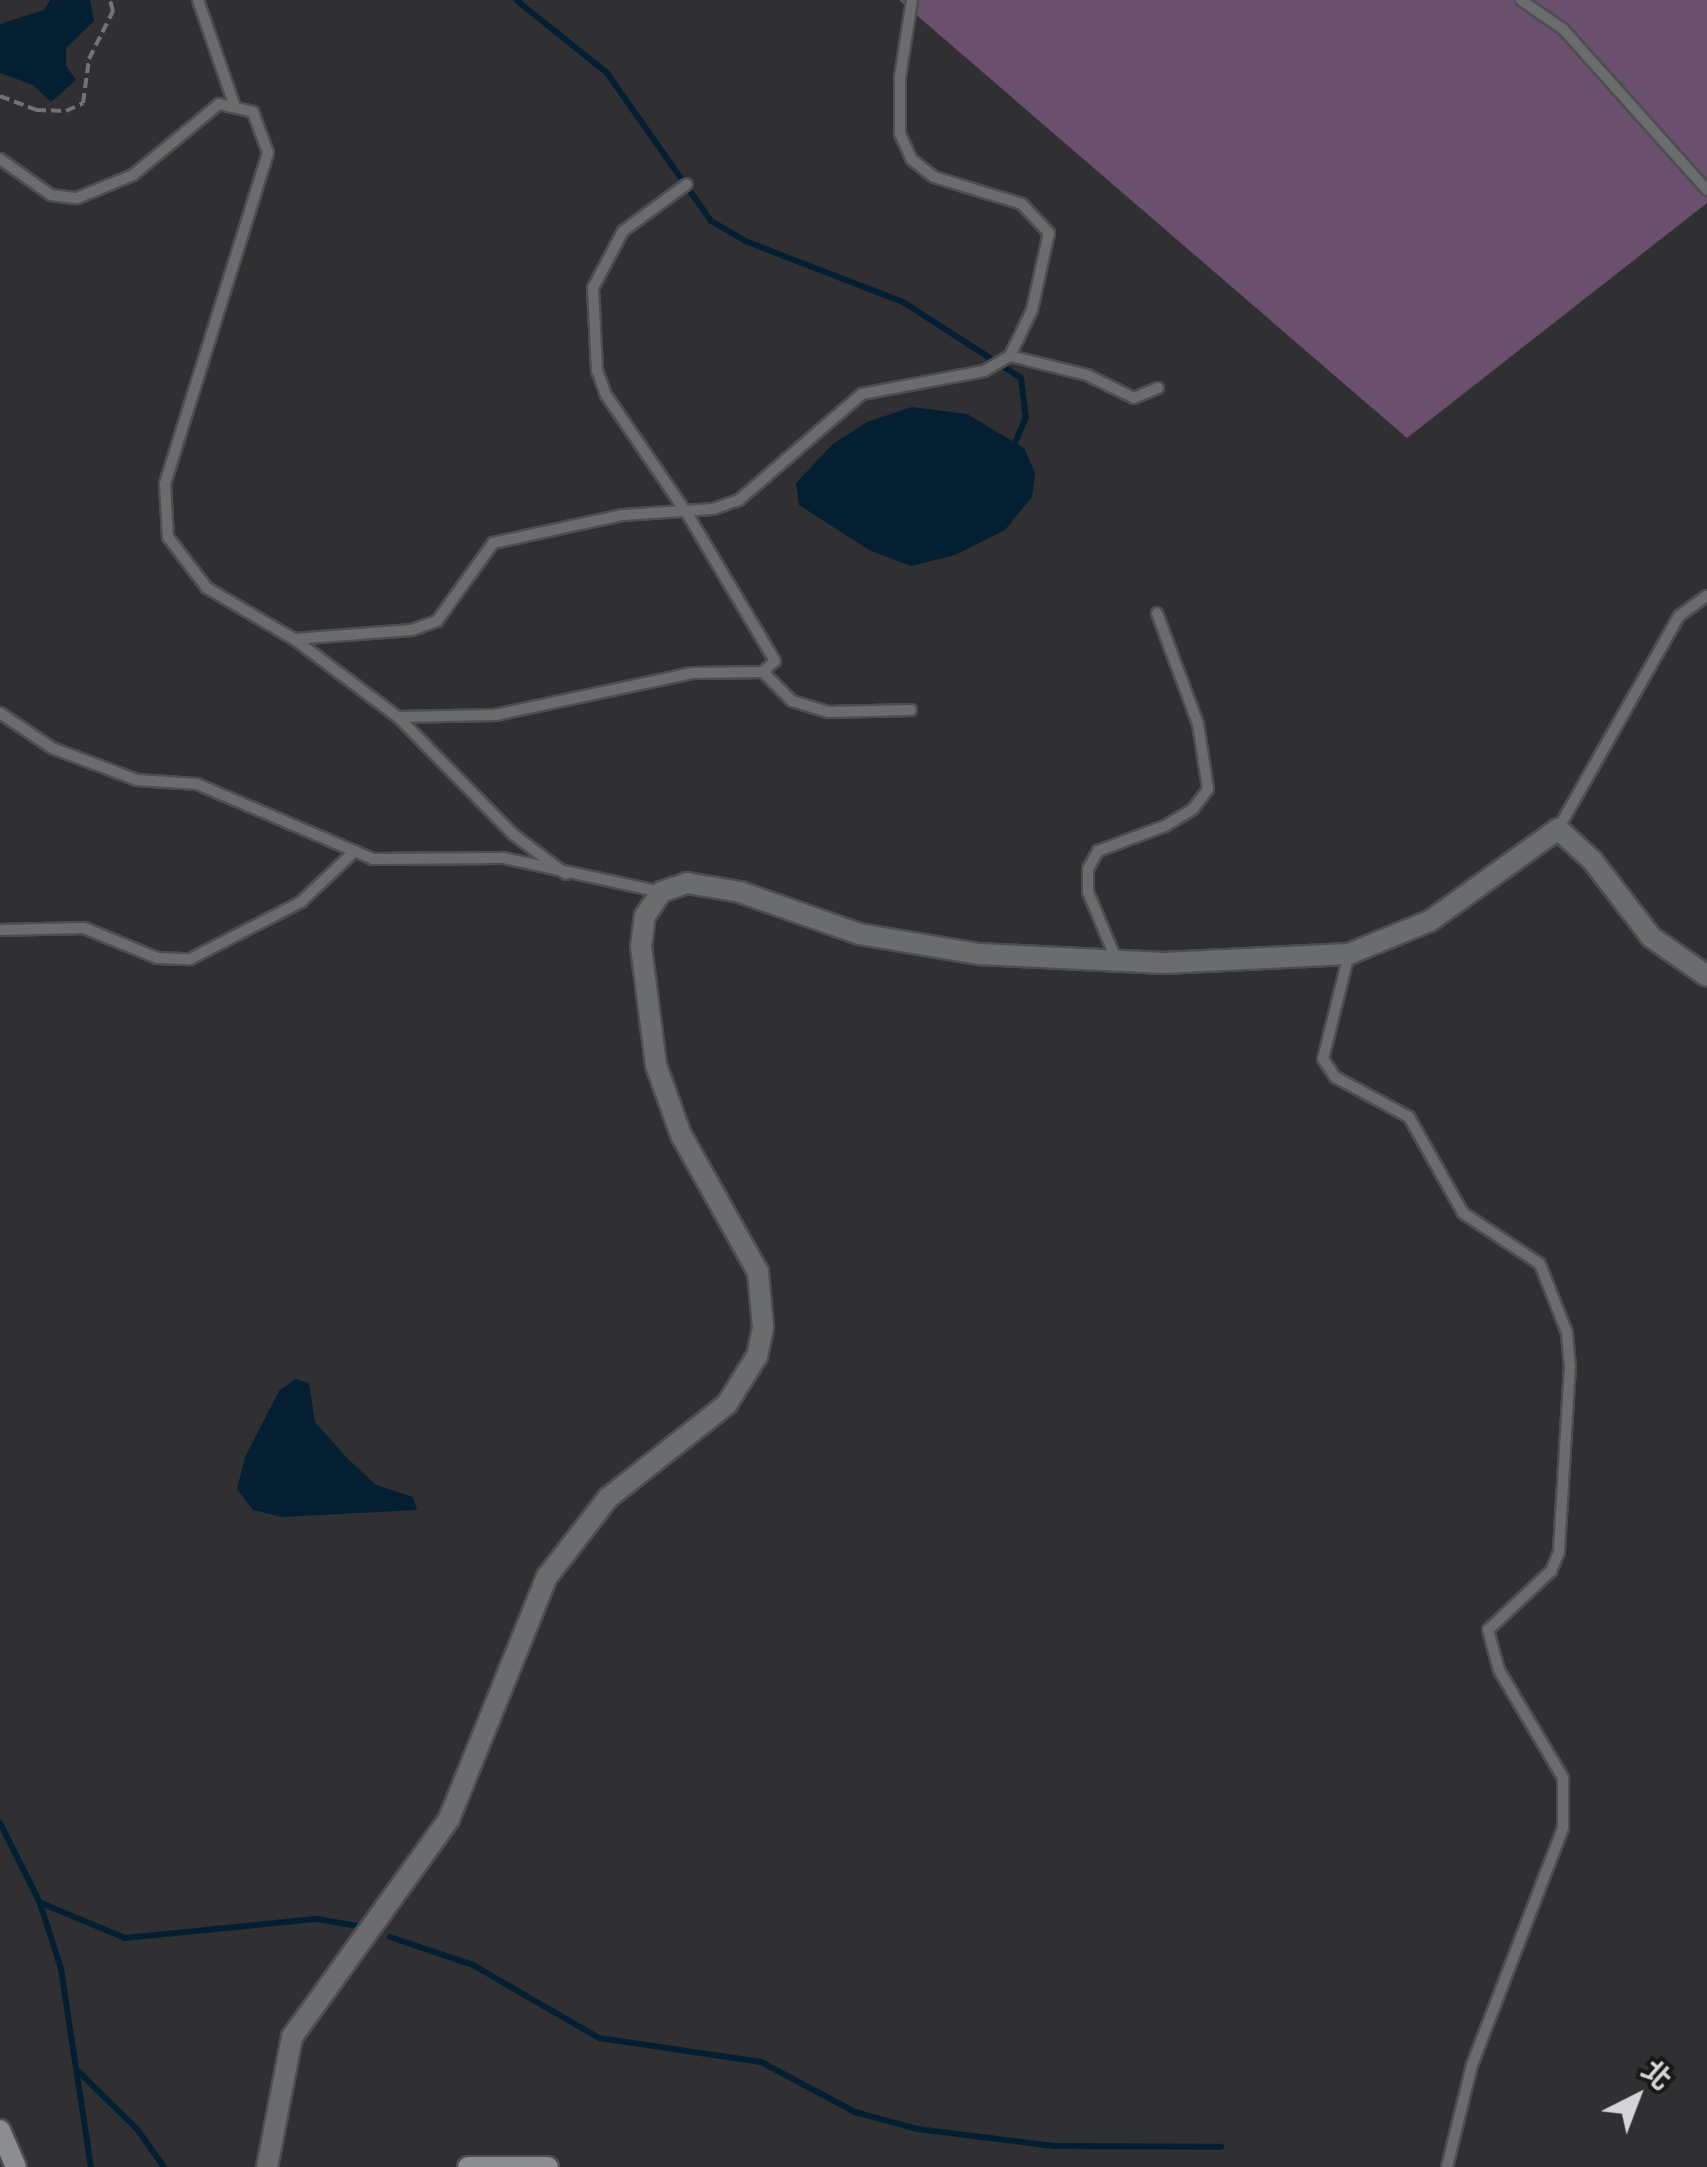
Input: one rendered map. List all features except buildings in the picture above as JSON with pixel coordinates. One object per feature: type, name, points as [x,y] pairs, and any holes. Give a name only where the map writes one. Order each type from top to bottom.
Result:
[{"type":"street","points":[[267,2167],[292,2037],[449,1819],[547,1578],[608,1498],[727,1404],[757,1356],[763,1327],[758,1272],[681,1136],[656,1065],[641,947],[645,916],[661,892],[687,883],[740,892],[859,934],[980,954],[1117,960],[1349,954],[1430,921],[1558,829],[1592,860],[1651,937],[1707,976]]},
{"type":"street","points":[[0,2130],[16,2167]]},
{"type":"street","points":[[468,2167],[548,2167]]},
{"type":"lane","points":[[198,0],[234,104]]},
{"type":"lane","points":[[294,639],[412,630],[438,621],[455,605],[479,558],[513,534],[623,515],[688,515],[739,500],[862,394],[984,371],[1010,356],[1032,310],[1049,234],[1022,204],[934,177],[912,160],[900,134],[900,77],[912,0]]},
{"type":"lane","points":[[1521,0],[1563,29],[1707,190]]},
{"type":"lane","points":[[0,160],[51,195],[103,192],[132,175],[198,115],[234,104],[253,112],[268,154],[165,484],[162,512],[182,562],[207,588],[294,639],[398,718],[514,835],[566,874]]},
{"type":"lane","points":[[398,718],[472,718],[693,673],[764,672],[775,661],[774,653],[688,515],[606,395],[597,370],[593,288],[623,232],[687,184]]},
{"type":"lane","points":[[1010,356],[1087,375],[1134,398],[1158,388]]},
{"type":"lane","points":[[1558,829],[1680,616],[1707,596]]},
{"type":"lane","points":[[1117,960],[1088,892],[1088,869],[1098,850],[1165,826],[1193,810],[1208,789],[1198,724],[1157,613]]},
{"type":"lane","points":[[764,672],[792,700],[828,712],[911,710]]},
{"type":"lane","points":[[0,712],[52,748],[137,780],[197,784],[356,850],[392,860],[460,854],[661,892]]},
{"type":"lane","points":[[0,930],[84,928],[156,958],[190,959],[290,909],[356,850]]},
{"type":"lane","points":[[1349,954],[1323,1059],[1335,1077],[1409,1117],[1463,1212],[1540,1264],[1567,1333],[1570,1365],[1559,1552],[1551,1571],[1488,1630],[1499,1670],[1563,1778],[1564,1828],[1472,2065],[1447,2167]]},
{"type":"path","points":[[0,96],[36,110],[66,111],[83,103],[90,58],[113,11],[110,0]]},
{"type":"shaded area","points":[[899,0],[1707,0],[1707,203],[1407,438]]},
{"type":"water","points":[[50,0],[90,0],[94,21],[66,48],[66,66],[76,80],[51,102],[33,85],[0,73],[0,24],[44,10]]},
{"type":"water","points":[[912,407],[967,414],[1024,448],[1035,473],[1032,497],[1005,530],[955,555],[911,566],[869,550],[799,505],[796,483],[833,444],[867,422]]},
{"type":"water","points":[[295,1379],[309,1383],[315,1422],[347,1458],[376,1485],[413,1497],[417,1510],[282,1517],[253,1510],[237,1489],[245,1457],[279,1391]]},
{"type":"waterway","points":[[516,0],[607,73],[711,221],[745,241],[903,302],[1021,378],[1026,417],[1015,443]]},
{"type":"waterway","points":[[0,1823],[40,1903],[61,1969],[91,2167]]},
{"type":"waterway","points":[[41,1903],[125,1938],[317,1919],[364,1927]]},
{"type":"waterway","points":[[390,1937],[473,1965],[599,2038],[761,2062],[855,2112],[917,2129],[1054,2146],[1221,2147]]},
{"type":"waterway","points":[[79,2072],[137,2129],[164,2167]]}]
